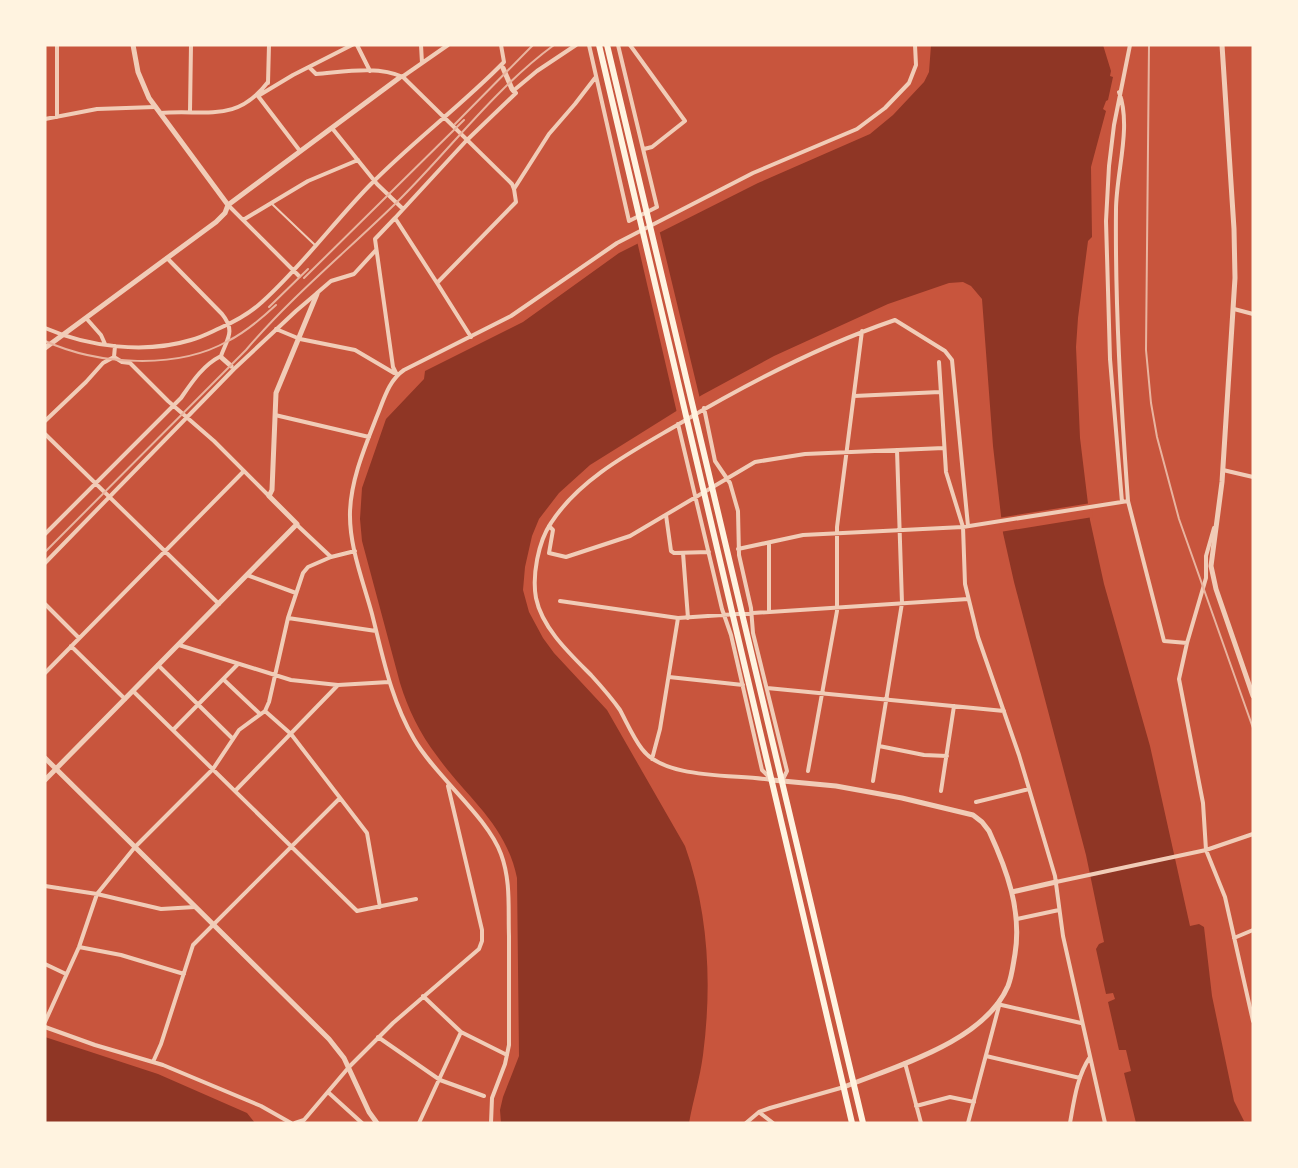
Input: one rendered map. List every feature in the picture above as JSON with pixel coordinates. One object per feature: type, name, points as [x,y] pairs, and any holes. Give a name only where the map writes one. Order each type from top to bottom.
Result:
[{"type":"main road","points":[[599,45],[772,762],[782,782],[863,1123]]},
{"type":"main road","points":[[608,45],[772,762],[772,780],[852,1123]]},
{"type":"street","points":[[57,45],[57,117]]},
{"type":"street","points":[[133,45],[142,83],[159,113],[228,205],[299,276]]},
{"type":"street","points":[[190,111],[191,45]]},
{"type":"street","points":[[268,89],[269,45]]},
{"type":"street","points":[[159,113],[230,112],[243,107],[268,89],[352,45]]},
{"type":"street","points":[[357,45],[370,71]]},
{"type":"street","points":[[421,45],[422,64]]},
{"type":"street","points":[[45,348],[216,222],[225,213],[228,205],[448,45]]},
{"type":"street","points":[[397,375],[393,367],[375,239],[466,141],[516,93],[503,66],[501,45]]},
{"type":"street","points":[[513,90],[576,45]]},
{"type":"street","points":[[589,45],[629,221],[657,207],[618,45]]},
{"type":"street","points":[[630,45],[685,121],[652,147],[644,149]]},
{"type":"street","points":[[491,1123],[492,1098],[509,1045],[509,909],[505,868],[501,852],[493,839],[414,740],[395,702],[355,551],[350,509],[359,462],[388,390],[397,375],[520,311],[617,243],[753,173],[857,129],[885,108],[909,83],[915,65],[915,45]]},
{"type":"street","points":[[1120,502],[1110,359],[1106,221],[1110,154],[1119,93],[1130,45]]},
{"type":"street","points":[[1222,45],[1235,239],[1234,309],[1225,414],[1223,470],[1212,573],[1253,696]]},
{"type":"street","points":[[45,328],[62,335],[115,346],[140,348],[166,346],[200,338],[236,322],[262,302],[295,271],[335,222],[375,180],[503,66]]},
{"type":"street","points":[[309,67],[316,74],[370,71],[390,72],[401,78],[514,189],[516,202],[437,282]]},
{"type":"street","points":[[514,189],[549,134],[595,77]]},
{"type":"street","points":[[258,96],[268,82]]},
{"type":"street","points":[[1119,93],[1123,103],[1123,131],[1116,206],[1116,275],[1118,360],[1128,501],[1164,640],[1187,643]]},
{"type":"street","points":[[258,96],[300,151]]},
{"type":"street","points":[[45,119],[97,109],[155,107]]},
{"type":"street","points":[[332,128],[375,180],[403,209]]},
{"type":"street","points":[[243,220],[308,181],[358,160]]},
{"type":"street","points":[[395,218],[471,337]]},
{"type":"street","points":[[45,563],[189,417],[233,368],[323,286],[354,274],[377,250]]},
{"type":"street","points":[[45,534],[174,405],[197,375],[212,361],[222,357],[231,332],[229,325],[222,314],[167,258]]},
{"type":"street","points":[[269,496],[272,490],[276,393],[300,339],[316,293]]},
{"type":"street","points":[[1234,309],[1253,314]]},
{"type":"street","points":[[86,318],[106,344]]},
{"type":"street","points":[[968,1123],[998,1005],[1009,984],[1016,948],[1017,919],[1012,892],[988,831],[982,822],[973,815],[902,798],[836,786],[676,769],[652,759],[640,748],[608,694],[567,650],[550,627],[538,607],[535,589],[536,570],[549,526],[568,501],[597,476],[704,408],[780,368],[862,331],[895,320],[925,338],[950,357],[953,363],[967,527],[964,584],[978,637],[1005,711],[1056,882],[1059,909],[1082,1023],[1105,1123]]},
{"type":"street","points":[[275,329],[300,339],[355,350],[397,375]]},
{"type":"street","points":[[808,771],[837,608],[837,534],[862,331]]},
{"type":"street","points":[[114,357],[115,346]]},
{"type":"street","points":[[114,357],[122,362],[130,363],[189,417],[331,557]]},
{"type":"street","points":[[45,421],[103,363],[114,357]]},
{"type":"street","points":[[222,357],[233,368]]},
{"type":"street","points":[[939,362],[946,472],[967,527]]},
{"type":"street","points":[[854,396],[940,392]]},
{"type":"street","points":[[704,408],[715,461],[730,483],[738,511],[740,525],[738,549],[752,614],[753,633],[787,771],[782,782]]},
{"type":"street","points":[[275,415],[369,437]]},
{"type":"street","points":[[678,424],[762,770],[772,780]]},
{"type":"street","points":[[45,434],[219,604]]},
{"type":"street","points":[[549,526],[553,530],[549,553],[566,557],[630,536],[726,477],[755,462],[805,454],[944,448]]},
{"type":"street","points":[[873,781],[902,603],[897,450]]},
{"type":"street","points":[[1223,470],[1253,477]]},
{"type":"street","points":[[45,673],[244,471]]},
{"type":"street","points":[[738,549],[803,536],[967,527],[1128,501]]},
{"type":"street","points":[[666,515],[671,552],[674,554],[709,552]]},
{"type":"street","points":[[1217,521],[1206,556],[1206,578],[1179,679],[1203,803],[1206,850],[1225,897],[1251,1002],[1253,1021]]},
{"type":"street","points":[[45,780],[297,525]]},
{"type":"street","points":[[769,544],[769,612]]},
{"type":"street","points":[[45,1022],[79,947],[97,894],[135,847],[213,769],[239,730],[265,711],[288,618],[303,573],[308,567],[331,557],[355,551]]},
{"type":"street","points":[[683,553],[688,618]]},
{"type":"street","points":[[247,575],[296,593]]},
{"type":"street","points":[[560,601],[688,618],[968,599]]},
{"type":"street","points":[[45,604],[79,638]]},
{"type":"street","points":[[288,618],[376,631]]},
{"type":"street","points":[[652,759],[660,729],[678,618]]},
{"type":"street","points":[[179,645],[275,676],[305,682],[338,685],[389,681]]},
{"type":"street","points":[[71,646],[124,699]]},
{"type":"street","points":[[173,730],[238,664]]},
{"type":"street","points":[[158,665],[233,739]]},
{"type":"street","points":[[669,677],[743,685]]},
{"type":"street","points":[[223,679],[260,714]]},
{"type":"street","points":[[235,791],[338,685]]},
{"type":"street","points":[[767,688],[1005,711]]},
{"type":"street","points":[[133,691],[357,911],[416,898]]},
{"type":"street","points":[[941,791],[954,706]]},
{"type":"street","points":[[265,711],[291,734],[367,832],[380,907]]},
{"type":"street","points":[[879,746],[924,755],[947,756]]},
{"type":"street","points":[[45,758],[329,1039],[349,1067],[377,1122]]},
{"type":"street","points":[[45,1027],[153,1062],[238,1096],[293,1123],[304,1119],[378,1037],[479,949],[482,930],[448,785]]},
{"type":"street","points":[[976,802],[1029,789]]},
{"type":"street","points":[[153,1062],[193,945],[340,798]]},
{"type":"street","points":[[1012,892],[1206,850],[1253,834]]},
{"type":"street","points":[[45,886],[97,894],[160,909],[196,907]]},
{"type":"street","points":[[1017,919],[1059,909]]},
{"type":"street","points":[[1234,938],[1253,930]]},
{"type":"street","points":[[79,947],[184,974]]},
{"type":"street","points":[[45,964],[66,974]]},
{"type":"street","points":[[423,996],[461,1032],[507,1055]]},
{"type":"street","points":[[998,1005],[1082,1023]]},
{"type":"street","points":[[746,1123],[759,1113],[782,1104],[844,1087],[941,1047],[970,1029],[998,1005]]},
{"type":"street","points":[[419,1123],[461,1032]]},
{"type":"street","points":[[378,1037],[440,1080],[484,1096]]},
{"type":"street","points":[[986,1056],[1080,1078]]},
{"type":"street","points":[[1070,1123],[1080,1078],[1090,1057]]},
{"type":"street","points":[[905,1063],[921,1123]]},
{"type":"street","points":[[329,1093],[362,1123]]},
{"type":"street","points":[[916,1106],[950,1097],[974,1102]]},
{"type":"street","points":[[759,1113],[773,1123]]},
{"type":"lane","points":[[271,203],[316,246]]},
{"type":"shaded area","points":[[931,45],[1103,45],[1111,71],[1110,76],[1113,77],[1108,100],[1103,109],[1106,111],[1091,167],[1092,237],[1088,241],[1076,347],[1080,438],[1090,520],[1104,584],[1150,746],[1190,926],[1199,924],[1204,927],[1212,996],[1234,1101],[1244,1121],[1136,1123],[1124,1073],[1131,1071],[1126,1050],[1119,1050],[1108,1002],[1115,999],[1113,993],[1106,994],[1096,949],[1104,942],[1086,855],[1003,533],[993,446],[982,299],[971,286],[963,282],[949,283],[888,304],[774,356],[702,395],[590,465],[559,493],[539,519],[532,536],[525,567],[523,590],[529,612],[554,653],[607,710],[685,846],[704,923],[708,976],[706,1029],[702,1064],[689,1123],[501,1123],[500,1110],[503,1097],[519,1056],[517,878],[512,859],[495,827],[425,739],[400,683],[362,541],[360,519],[362,488],[386,419],[424,379],[425,371],[523,322],[619,253],[758,183],[870,134],[893,115],[924,82],[929,72]]},
{"type":"shaded area","points":[[45,1037],[158,1074],[247,1113],[255,1123],[45,1123]]},
{"type":"pier","points":[[659,229],[700,399],[677,413],[637,241]]},
{"type":"pier","points":[[1091,503],[1093,517],[1000,532],[998,518]]},
{"type":"railway","points":[[455,124],[533,45]]},
{"type":"railway","points":[[45,552],[282,311],[416,183],[511,81],[554,45]]},
{"type":"railway","points":[[1149,45],[1146,350],[1151,403],[1157,437],[1179,519],[1253,728]]},
{"type":"railway","points":[[304,278],[464,120]]},
{"type":"railway","points":[[269,307],[308,269]]},
{"type":"railway","points":[[45,341],[66,349],[113,359],[137,361],[185,357],[208,350],[235,337],[276,305]]}]
